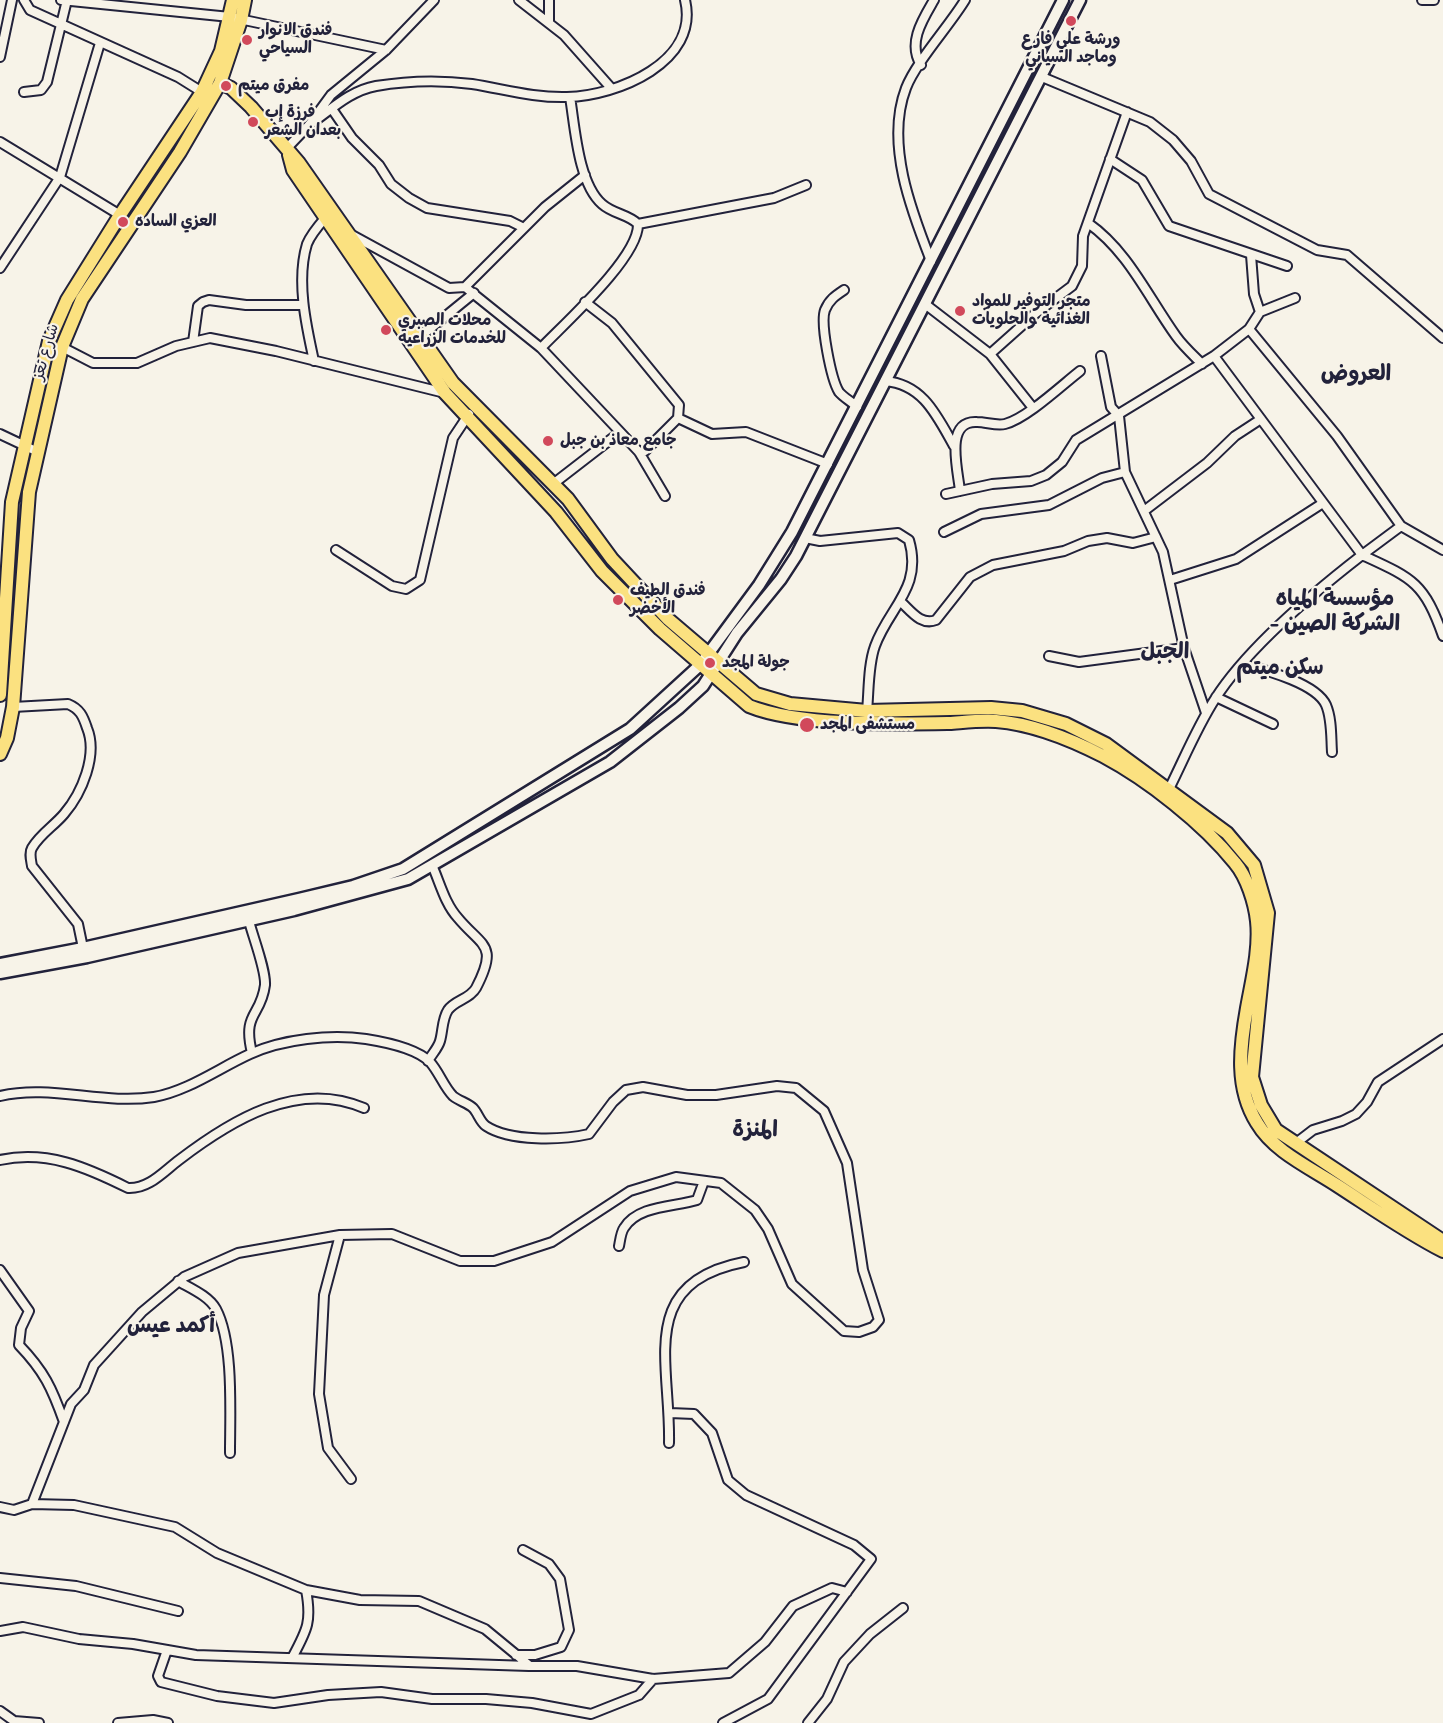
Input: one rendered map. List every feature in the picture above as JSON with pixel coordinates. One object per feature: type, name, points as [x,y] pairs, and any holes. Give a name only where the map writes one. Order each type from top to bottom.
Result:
[{"type":"main road","name":"شارع تعز","points":[[0,754],[7,738],[13,707],[29,492],[62,347],[82,299],[128,226],[180,152],[220,82],[236,18],[233,0]]},
{"type":"main road","name":"شارع تعز","points":[[0,695],[12,502],[49,341],[56,322],[120,215],[202,92],[245,0]]},
{"type":"main road","points":[[0,964],[83,948],[353,886],[404,869],[514,803],[630,729],[700,665],[783,548],[828,464],[1063,0]]},
{"type":"main road","points":[[0,973],[249,921],[374,890],[408,879],[610,762],[679,708],[711,675],[717,663],[796,556],[1080,0]]},
{"type":"main road","points":[[220,82],[231,88],[251,107],[287,148],[453,383],[568,499],[612,559],[668,618],[717,663],[756,694],[772,701],[867,711],[991,708],[1022,711],[1066,724],[1106,744],[1227,833],[1254,865],[1268,913],[1252,1077],[1261,1105],[1276,1130],[1354,1189],[1443,1251]]},
{"type":"main road","points":[[287,148],[293,170],[445,393],[556,512],[602,571],[660,629],[749,706],[788,717],[889,724],[994,721],[1025,726],[1062,737],[1104,756],[1136,776],[1190,818],[1237,865],[1251,895],[1257,921],[1256,955],[1242,1037],[1244,1098],[1257,1124],[1270,1141],[1443,1241]]},
{"type":"main road","points":[[938,248],[950,254]]},
{"type":"main road","points":[[783,548],[796,556]]},
{"type":"main road","points":[[514,803],[521,813]]},
{"type":"street","points":[[0,57],[12,0]]},
{"type":"street","points":[[24,0],[30,10],[177,77],[202,92]]},
{"type":"street","points":[[61,0],[178,10],[236,18],[386,50]]},
{"type":"street","points":[[24,92],[40,90],[47,82],[67,0]]},
{"type":"street","points":[[174,0],[178,10]]},
{"type":"street","points":[[287,148],[309,125],[331,95],[386,50],[434,0]]},
{"type":"street","points":[[519,0],[549,21],[611,88]]},
{"type":"street","points":[[549,0],[549,21]]},
{"type":"street","points":[[309,125],[357,91],[377,86],[440,82],[470,84],[533,96],[570,97],[611,88],[653,71],[674,52],[685,33],[688,12],[685,0]]},
{"type":"street","points":[[921,65],[915,45],[920,25],[934,0]]},
{"type":"street","points":[[931,261],[909,205],[900,159],[900,120],[906,88],[965,0]]},
{"type":"street","points":[[1422,0],[1434,0]]},
{"type":"street","points":[[0,268],[60,177],[100,43]]},
{"type":"street","points":[[1042,77],[1150,122],[1173,140],[1191,161],[1209,194],[1217,200],[1317,250],[1347,255],[1443,338]]},
{"type":"street","points":[[570,97],[585,175],[593,194],[602,204],[638,224],[774,198],[806,185]]},
{"type":"street","points":[[332,109],[352,138],[379,165],[391,184],[409,198],[428,208],[510,221],[524,228]]},
{"type":"street","points":[[990,354],[1036,313],[1072,286],[1082,266],[1083,236],[1127,112]]},
{"type":"street","points":[[0,142],[120,215]]},
{"type":"street","points":[[1110,159],[1142,180],[1169,226],[1287,266]]},
{"type":"street","points":[[465,287],[524,228],[585,175]]},
{"type":"street","points":[[314,361],[302,305],[307,244],[326,217]]},
{"type":"street","points":[[1088,223],[1114,246],[1141,280],[1178,339],[1202,364]]},
{"type":"street","points":[[541,348],[620,264],[638,231],[638,224]]},
{"type":"street","points":[[348,233],[449,288],[465,287],[541,348],[639,452],[665,496]]},
{"type":"street","points":[[1251,255],[1254,294],[1260,312]]},
{"type":"street","points":[[844,290],[829,301],[824,312],[823,323],[833,376],[840,392],[857,406]]},
{"type":"street","points":[[420,337],[474,293]]},
{"type":"street","points":[[946,494],[1031,481],[1046,475],[1062,462],[1076,440],[1119,416],[1214,356],[1249,328],[1260,312],[1295,298]]},
{"type":"street","points":[[193,342],[198,306],[202,302],[209,300],[246,305],[302,305]]},
{"type":"street","points":[[585,302],[612,323],[679,405],[678,418],[645,451],[639,452]]},
{"type":"street","points":[[925,304],[990,354],[1033,408]]},
{"type":"street","points":[[1249,328],[1336,436],[1401,526],[1443,550]]},
{"type":"street","points":[[62,347],[93,363],[137,363],[210,338],[445,393]]},
{"type":"street","points":[[1101,356],[1111,407],[1119,416],[1125,472],[1156,537],[1170,580],[1184,648],[1206,713]]},
{"type":"street","points":[[1214,356],[1362,555],[1408,577],[1432,606],[1443,636]]},
{"type":"street","points":[[960,491],[955,436],[966,422],[1005,424],[1033,408],[1080,371]]},
{"type":"street","points":[[885,381],[900,382],[915,389],[937,417],[957,451]]},
{"type":"street","points":[[336,550],[392,586],[406,589],[420,580],[453,438],[477,407]]},
{"type":"street","points":[[678,418],[712,434],[746,432],[828,464]]},
{"type":"street","points":[[1144,511],[1207,463],[1235,436],[1261,419]]},
{"type":"street","points":[[553,484],[619,433]]},
{"type":"street","points":[[0,434],[38,452]]},
{"type":"street","points":[[944,532],[981,514],[1049,505],[1102,478],[1125,472]]},
{"type":"street","points":[[1170,580],[1236,559],[1323,503]]},
{"type":"street","points":[[1169,789],[1206,713],[1243,663],[1306,602],[1401,526]]},
{"type":"street","points":[[805,538],[820,542],[897,533],[909,540],[915,560],[901,602],[875,647],[867,711]]},
{"type":"street","points":[[901,602],[919,619],[930,622],[936,620],[970,577],[993,565],[1064,552],[1088,541],[1107,538],[1133,543],[1156,537]]},
{"type":"street","points":[[1049,656],[1079,663],[1184,648]]},
{"type":"street","points":[[1243,663],[1296,680],[1322,698],[1328,714],[1332,752]]},
{"type":"street","points":[[1216,697],[1274,724]]},
{"type":"street","points":[[13,707],[68,704],[76,707],[90,734],[90,756],[80,791],[64,814],[31,850],[30,858],[32,866],[78,924],[83,948]]},
{"type":"street","points":[[428,1060],[440,1043],[445,1015],[450,1008],[470,995],[476,988],[487,957],[484,943],[458,918],[446,899],[432,865]]},
{"type":"street","points":[[249,921],[265,982],[262,999],[252,1015],[247,1033],[252,1053]]},
{"type":"street","points":[[0,1096],[18,1092],[125,1099],[156,1097],[182,1088],[252,1053],[308,1040],[355,1039],[389,1044],[428,1060],[453,1096],[473,1108],[484,1125],[500,1132],[535,1137],[566,1139],[589,1134],[613,1102],[626,1090],[643,1087],[687,1095],[716,1095],[777,1086],[796,1088],[824,1111],[847,1163],[863,1270],[879,1320],[873,1327],[859,1332],[844,1331],[792,1284],[768,1228],[755,1210],[721,1183],[676,1177],[630,1191],[552,1242],[494,1261],[460,1261],[392,1234],[340,1235],[238,1253],[178,1281],[142,1312],[94,1365],[84,1390],[71,1404],[32,1504]]},
{"type":"street","points":[[1296,1143],[1313,1130],[1356,1114],[1367,1102],[1378,1082],[1443,1039]]},
{"type":"street","points":[[0,1160],[39,1157],[65,1161],[128,1188],[138,1188],[153,1180],[228,1125],[268,1107],[306,1099],[329,1100],[364,1108]]},
{"type":"street","points":[[619,1246],[623,1228],[636,1216],[668,1205],[697,1200],[704,1181]]},
{"type":"street","points":[[340,1235],[324,1295],[319,1394],[328,1448],[351,1479]]},
{"type":"street","points":[[669,1443],[670,1413],[663,1350],[671,1308],[692,1282],[721,1267],[744,1262]]},
{"type":"street","points":[[0,1270],[29,1311],[21,1328],[19,1345],[40,1367],[51,1385],[64,1422]]},
{"type":"street","points":[[178,1281],[215,1307],[224,1330],[230,1384],[230,1453]]},
{"type":"street","points":[[670,1413],[694,1414],[712,1433],[728,1479],[746,1495],[854,1545],[871,1559],[768,1699],[723,1723]]},
{"type":"street","points":[[0,1507],[14,1510],[32,1504],[74,1505],[175,1527],[217,1553],[306,1590],[360,1600],[419,1601],[485,1629],[530,1666]]},
{"type":"street","points":[[516,1655],[535,1655],[561,1647],[569,1630],[560,1579],[549,1564],[523,1550]]},
{"type":"street","points":[[0,1578],[76,1586],[178,1611]]},
{"type":"street","points":[[0,1631],[23,1627],[79,1639],[196,1655],[577,1666],[653,1679],[729,1673],[765,1642],[793,1606],[832,1588],[847,1592]]},
{"type":"street","points":[[292,1658],[305,1634],[310,1613],[306,1590]]},
{"type":"street","points":[[808,1723],[827,1700],[844,1662],[870,1634],[903,1608]]},
{"type":"street","points":[[167,1650],[158,1676],[161,1682],[217,1696],[274,1703],[328,1695],[381,1692],[432,1699],[486,1699],[532,1703],[591,1714],[639,1695],[653,1679]]},
{"type":"street","points":[[0,1711],[14,1721],[39,1723]]},
{"type":"street","points":[[118,1723],[153,1720],[168,1723]]},
{"type":"place","name":"ورشة علي فارع وماجد السياني","points":[[1071,21]]},
{"type":"place","name":"فندق الانوار السياحي","points":[[247,40]]},
{"type":"place","name":"مفرق ميتم","points":[[226,86]]},
{"type":"place","name":"فرزة إب بعدان الشعر","points":[[253,122]]},
{"type":"place","name":"العزي الساده","points":[[123,222]]},
{"type":"place","name":"متجر التوفير للمواد الغذائية والحلويات","points":[[960,311]]},
{"type":"place","name":"محلات الصبري للخدمات الزراعيه","points":[[386,330]]},
{"type":"place","name":"جامع معاذ بن جبل","points":[[548,441]]},
{"type":"place","name":"فندق الطيف الأخضر","points":[[618,600]]},
{"type":"place","name":"جولة المجد","points":[[710,663]]},
{"type":"place","name":"مستشفى المجد","points":[[807,725]]},
{"type":"district","name":"العروض","points":[[1356,374]]},
{"type":"district","name":"مؤسسة المياه - الشركة الصين","points":[[1335,612]]},
{"type":"district","name":"الجبل","points":[[1165,652]]},
{"type":"district","name":"سكن ميتم","points":[[1280,668]]},
{"type":"district","name":"المنزة","points":[[755,1130]]},
{"type":"district","name":"أكمد عيس","points":[[171,1326]]}]
